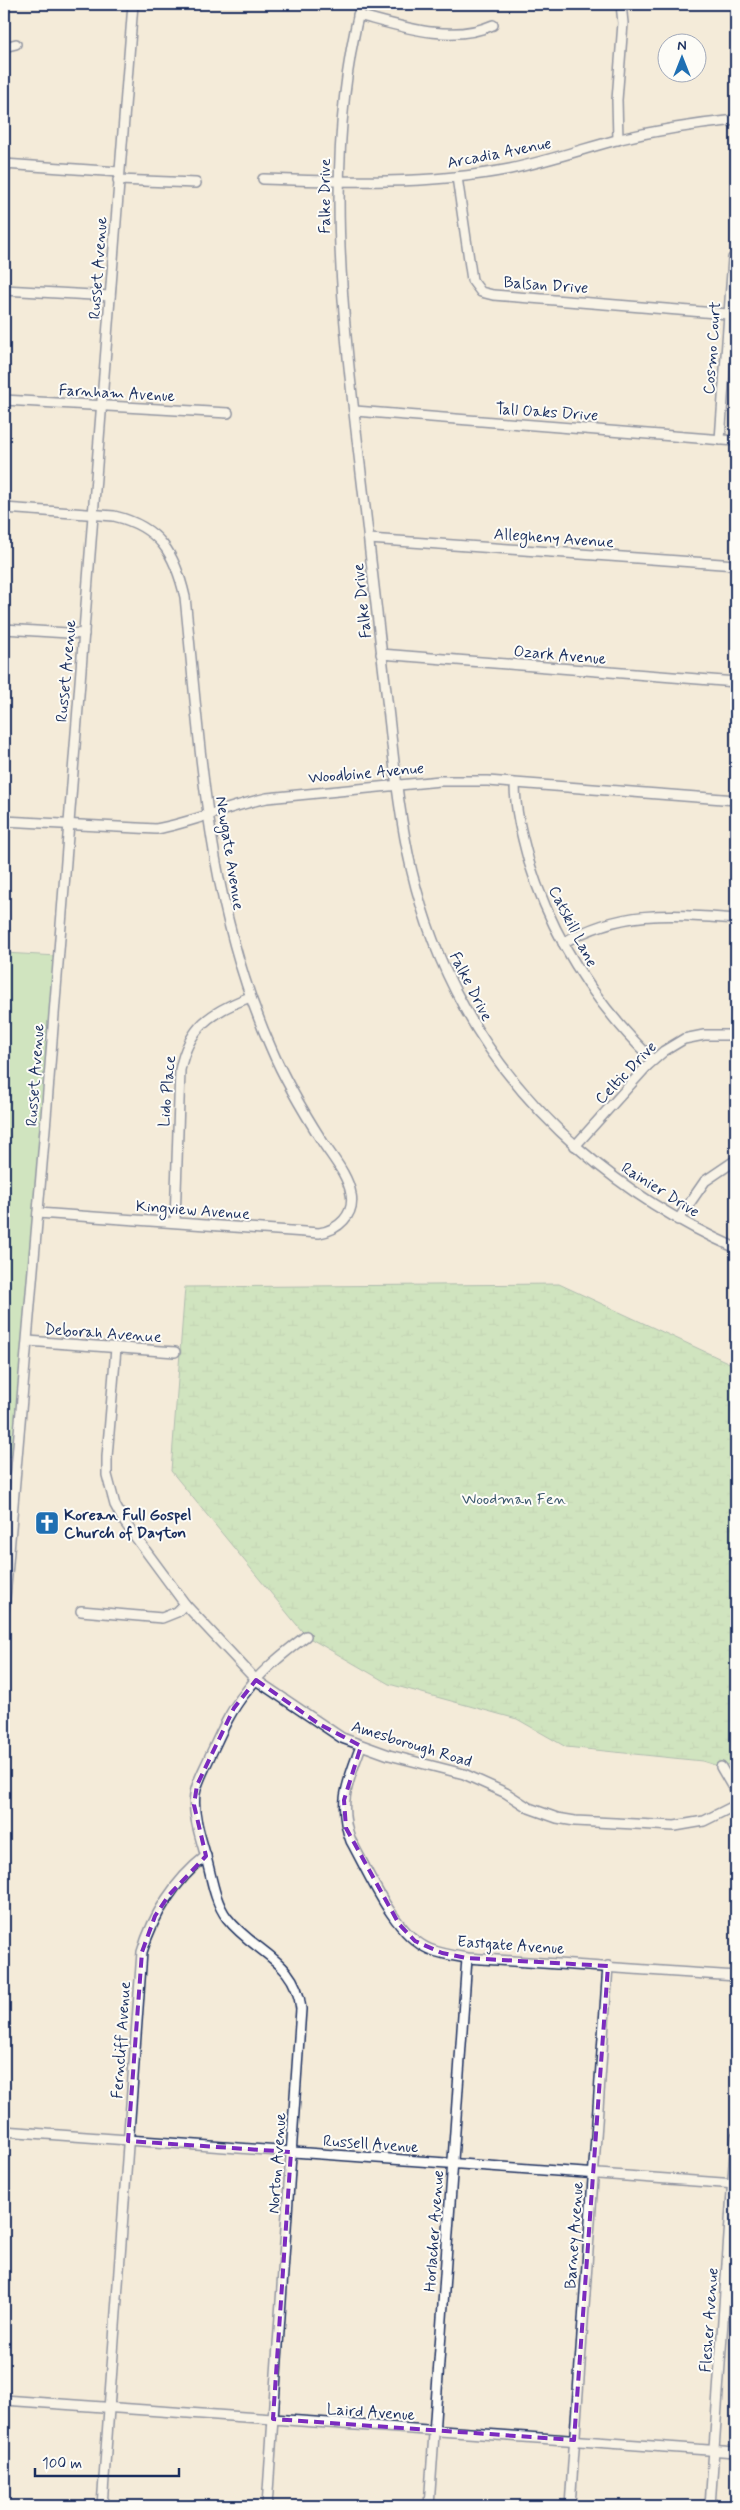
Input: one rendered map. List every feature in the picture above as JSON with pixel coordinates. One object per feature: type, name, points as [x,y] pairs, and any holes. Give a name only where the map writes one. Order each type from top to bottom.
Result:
[{"type":"street","name":"Russet Avenue","points":[[4,1610],[28,1341],[132,4]]},
{"type":"street","name":"Falke Drive","points":[[361,4],[344,88],[338,181],[340,244],[355,411],[396,784],[411,873],[434,942],[464,1008],[501,1065],[548,1121],[575,1146]]},
{"type":"street","points":[[618,140],[617,100],[623,23],[621,4]]},
{"type":"street","points":[[358,15],[423,30],[456,34],[483,30],[493,25]]},
{"type":"street","points":[[4,47],[16,44]]},
{"type":"street","name":"Arcadia Avenue","points":[[263,179],[395,182],[457,177],[526,165],[618,140],[670,129],[736,120]]},
{"type":"street","points":[[4,164],[196,183]]},
{"type":"street","name":"Balsan Drive","points":[[457,177],[472,280],[481,292],[493,295],[728,314]]},
{"type":"street","name":"Cosmo Court","points":[[720,440],[733,258]]},
{"type":"street","points":[[4,290],[110,296]]},
{"type":"street","name":"Farnham Avenue","points":[[4,400],[228,413]]},
{"type":"street","name":"Tall Oaks Drive","points":[[355,411],[736,441]]},
{"type":"street","name":"Newgate Avenue","points":[[4,508],[114,516],[140,525],[160,540],[175,563],[185,597],[208,814],[221,897],[231,938],[250,998],[283,1075],[348,1183],[352,1199],[343,1222]]},
{"type":"street","name":"Allegheny Avenue","points":[[369,539],[736,565]]},
{"type":"street","points":[[4,629],[84,634]]},
{"type":"street","name":"Ozark Avenue","points":[[382,654],[736,682]]},
{"type":"street","name":"Woodbine Avenue","points":[[4,821],[68,826],[156,829],[176,825],[267,798],[440,781],[515,784],[736,800]]},
{"type":"street","name":"Catskill Lane","points":[[515,784],[518,818],[524,844],[538,890],[563,943],[591,989],[612,1016],[653,1060]]},
{"type":"street","points":[[563,943],[596,926],[637,916],[668,914],[736,919]]},
{"type":"street","name":"Lido Place","points":[[176,1222],[180,1070],[183,1056],[193,1034],[207,1019],[225,1006],[250,998]]},
{"type":"street","name":"Celtic Drive","points":[[575,1146],[653,1060],[684,1039],[704,1035],[736,1035]]},
{"type":"street","name":"Rainier Drive","points":[[575,1146],[619,1182],[678,1220],[736,1248]]},
{"type":"street","points":[[678,1220],[705,1182],[736,1160]]},
{"type":"street","name":"Kingview Avenue","points":[[38,1213],[319,1232],[336,1228],[343,1222]]},
{"type":"street","name":"Deborah Avenue","points":[[28,1341],[175,1352]]},
{"type":"street","name":"Amesborough Road","points":[[116,1348],[107,1457],[110,1490],[123,1520],[185,1604],[256,1680],[319,1724],[360,1746],[464,1774],[543,1814],[575,1821],[675,1826],[704,1821],[736,1805]]},
{"type":"street","points":[[81,1611],[162,1618],[177,1612],[185,1604]]},
{"type":"street","points":[[206,1856],[194,1805],[197,1784],[234,1708],[256,1680],[306,1636]]},
{"type":"street","name":"Eastgate Avenue","points":[[360,1746],[346,1786],[344,1800],[343,1814],[351,1841],[399,1924],[410,1936],[428,1949],[467,1958],[736,1976]]},
{"type":"street","points":[[721,1767],[736,1793]]},
{"type":"street","name":"Ferncliff Avenue","points":[[102,2506],[142,1952],[155,1916],[169,1895],[196,1863],[206,1856]]},
{"type":"street","name":"Norton Avenue","points":[[206,1856],[215,1891],[227,1918],[290,1974],[300,1996],[301,2027],[267,2506]]},
{"type":"street","name":"Horlacher Avenue","points":[[428,2506],[467,1958]]},
{"type":"street","name":"Barney Avenue","points":[[570,2506],[608,1966]]},
{"type":"street","name":"Russell Avenue","points":[[4,2131],[734,2184]]},
{"type":"street","name":"Flesher Avenue","points":[[710,2506],[736,2136]]},
{"type":"street","name":"Laird Avenue","points":[[4,2400],[736,2452]]},
{"type":"highlighted area","points":[[256,1680],[319,1724],[361,1746],[344,1800],[346,1828],[399,1924],[415,1941],[442,1953],[467,1958],[608,1966],[574,2440],[273,2419],[291,2152],[128,2141],[142,1952],[155,1916],[169,1895],[206,1856],[194,1805],[197,1785],[234,1708]]},
{"type":"green space","points":[[4,953],[58,956],[16,1457],[4,1456]]},
{"type":"green space","name":"Woodman Fen","points":[[559,1284],[736,1366],[736,1762],[721,1767],[702,1761],[566,1747],[517,1719],[389,1684],[306,1636],[171,1471],[185,1287]]},
{"type":"place","name":"Korean Full Gospel Church of Dayton","points":[[47,1523]]}]
